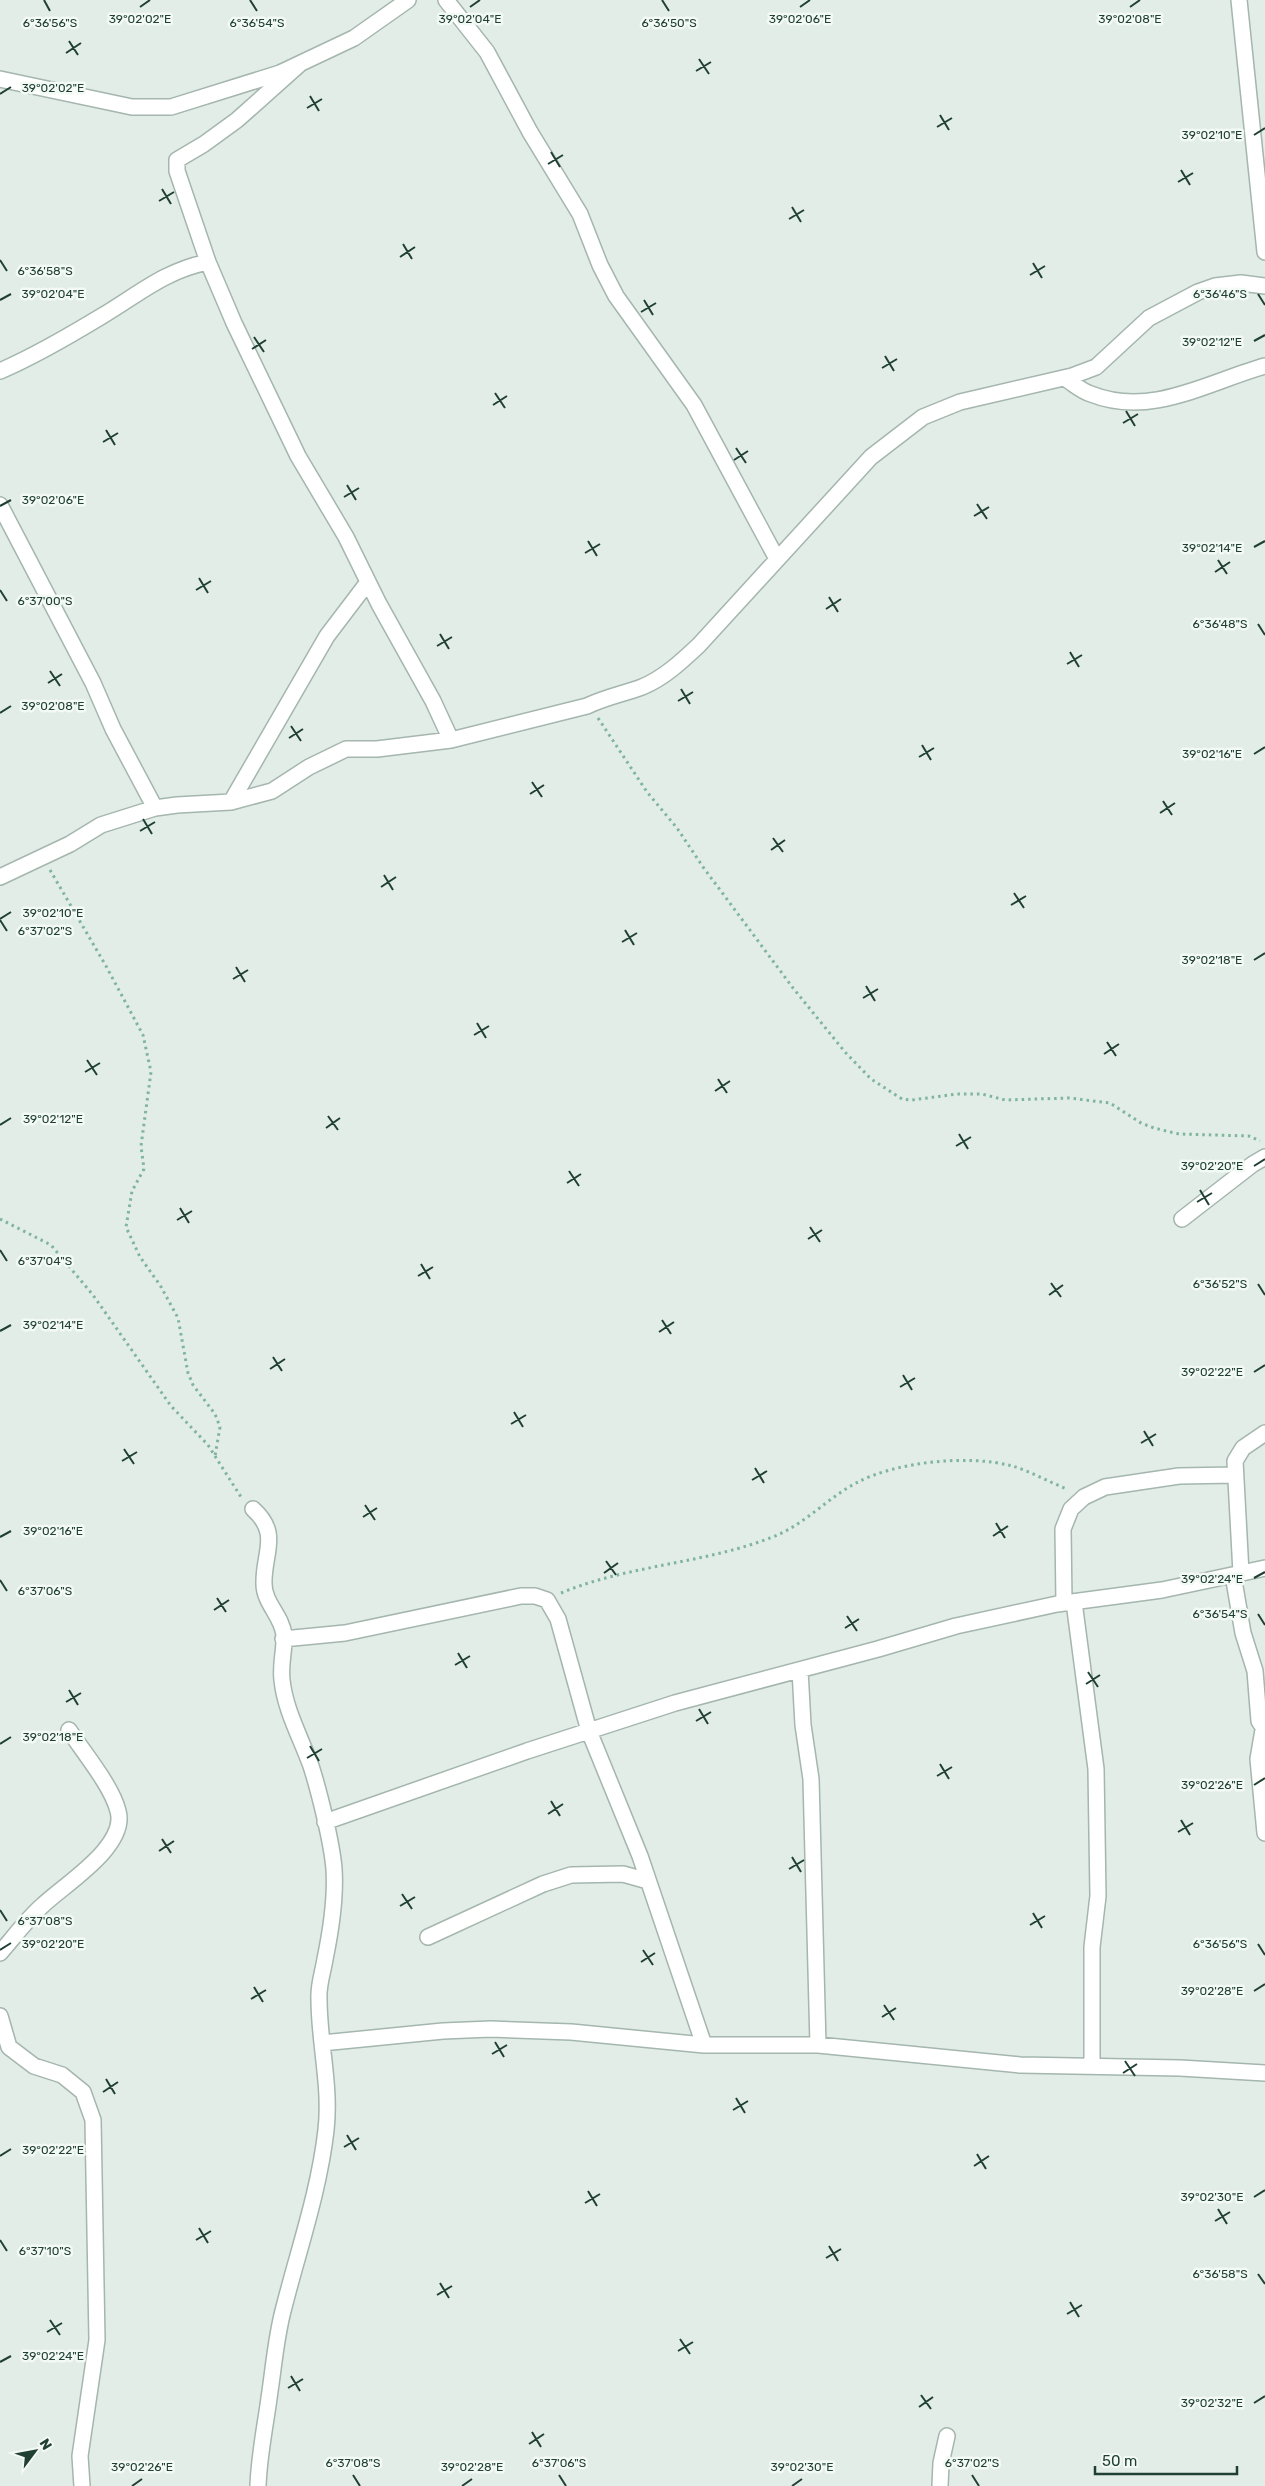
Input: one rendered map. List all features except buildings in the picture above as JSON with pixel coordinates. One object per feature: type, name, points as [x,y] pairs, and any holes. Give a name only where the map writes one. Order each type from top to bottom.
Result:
[{"type":"street","points":[[0,79],[132,107],[171,107],[272,75],[301,63],[354,38],[408,0]]},
{"type":"street","points":[[446,0],[487,52],[530,132],[580,214],[600,265],[616,296],[694,405],[777,559]]},
{"type":"street","points":[[1239,0],[1265,252]]},
{"type":"street","points":[[301,63],[237,120],[204,144],[177,160],[177,172],[208,262],[298,456],[346,537],[368,582],[433,701],[451,740]]},
{"type":"street","points":[[0,371],[102,316],[157,280],[184,267],[208,262]]},
{"type":"street","points":[[0,878],[70,844],[101,825],[154,808],[231,802],[272,791],[309,767],[346,749],[377,749],[451,740],[587,706],[606,697],[643,687],[673,669],[699,645],[871,457],[898,434],[923,417],[960,402],[1064,378],[1096,367],[1149,318],[1198,292],[1215,286],[1241,283],[1265,286]]},
{"type":"street","points":[[1064,378],[1090,394],[1123,402],[1170,400],[1265,366]]},
{"type":"street","points":[[0,505],[6,531],[93,683],[112,729],[154,808]]},
{"type":"street","points":[[231,802],[327,636],[368,582]]},
{"type":"street","points":[[1182,1219],[1252,1164],[1265,1157]]},
{"type":"street","points":[[1265,1433],[1243,1448],[1235,1461],[1237,1574],[1244,1633],[1255,1671],[1259,1721],[1264,1730],[1258,1759],[1265,1833]]},
{"type":"street","points":[[1092,2066],[1092,1947],[1098,1896],[1096,1769],[1069,1603],[1062,1529],[1071,1509],[1084,1496],[1105,1487],[1179,1476],[1235,1475]]},
{"type":"street","points":[[253,1509],[264,1519],[269,1534],[269,1551],[264,1585],[267,1599],[282,1626],[284,1639],[280,1660],[282,1683],[291,1715],[312,1768],[334,1869],[332,1926],[318,1997],[327,2086],[326,2129],[311,2211],[282,2315],[274,2354],[271,2390],[258,2463],[258,2486]]},
{"type":"street","points":[[324,1822],[676,1703],[956,1626],[1069,1603],[1162,1590],[1265,1568]]},
{"type":"street","points":[[284,1639],[345,1633],[521,1596],[535,1596],[547,1600],[558,1618],[589,1731],[619,1802],[648,1881],[704,2045]]},
{"type":"street","points":[[800,1670],[803,1725],[811,1779],[818,2045]]},
{"type":"street","points":[[0,1953],[41,1906],[104,1852],[118,1831],[119,1812],[102,1779],[69,1730]]},
{"type":"street","points":[[428,1936],[543,1884],[571,1875],[623,1874],[648,1881]]},
{"type":"street","points":[[0,2016],[9,2047],[34,2066],[62,2075],[83,2092],[93,2120],[97,2340],[80,2456],[82,2486]]},
{"type":"street","points":[[322,2043],[443,2031],[491,2029],[571,2032],[704,2045],[818,2045],[1020,2065],[1265,2073]]},
{"type":"street","points":[[940,2486],[941,2463],[947,2436]]},
{"type":"path","points":[[587,706],[604,724],[647,792],[677,828],[703,867],[793,988],[845,1052],[871,1079],[902,1099],[912,1100],[957,1094],[982,1094],[1004,1100],[1069,1098],[1110,1103],[1141,1123],[1154,1128],[1179,1134],[1249,1136],[1265,1144]]},
{"type":"path","points":[[42,857],[106,966],[143,1035],[151,1072],[141,1146],[144,1169],[132,1190],[126,1227],[140,1257],[160,1285],[178,1318],[188,1373],[193,1385],[215,1414],[220,1427],[215,1456]]},
{"type":"path","points":[[0,1219],[51,1245],[93,1295],[171,1406],[208,1445],[232,1486],[253,1509]]},
{"type":"path","points":[[547,1600],[587,1582],[653,1566],[694,1559],[771,1538],[856,1483],[925,1461],[973,1461],[1011,1466],[1084,1496]]}]
